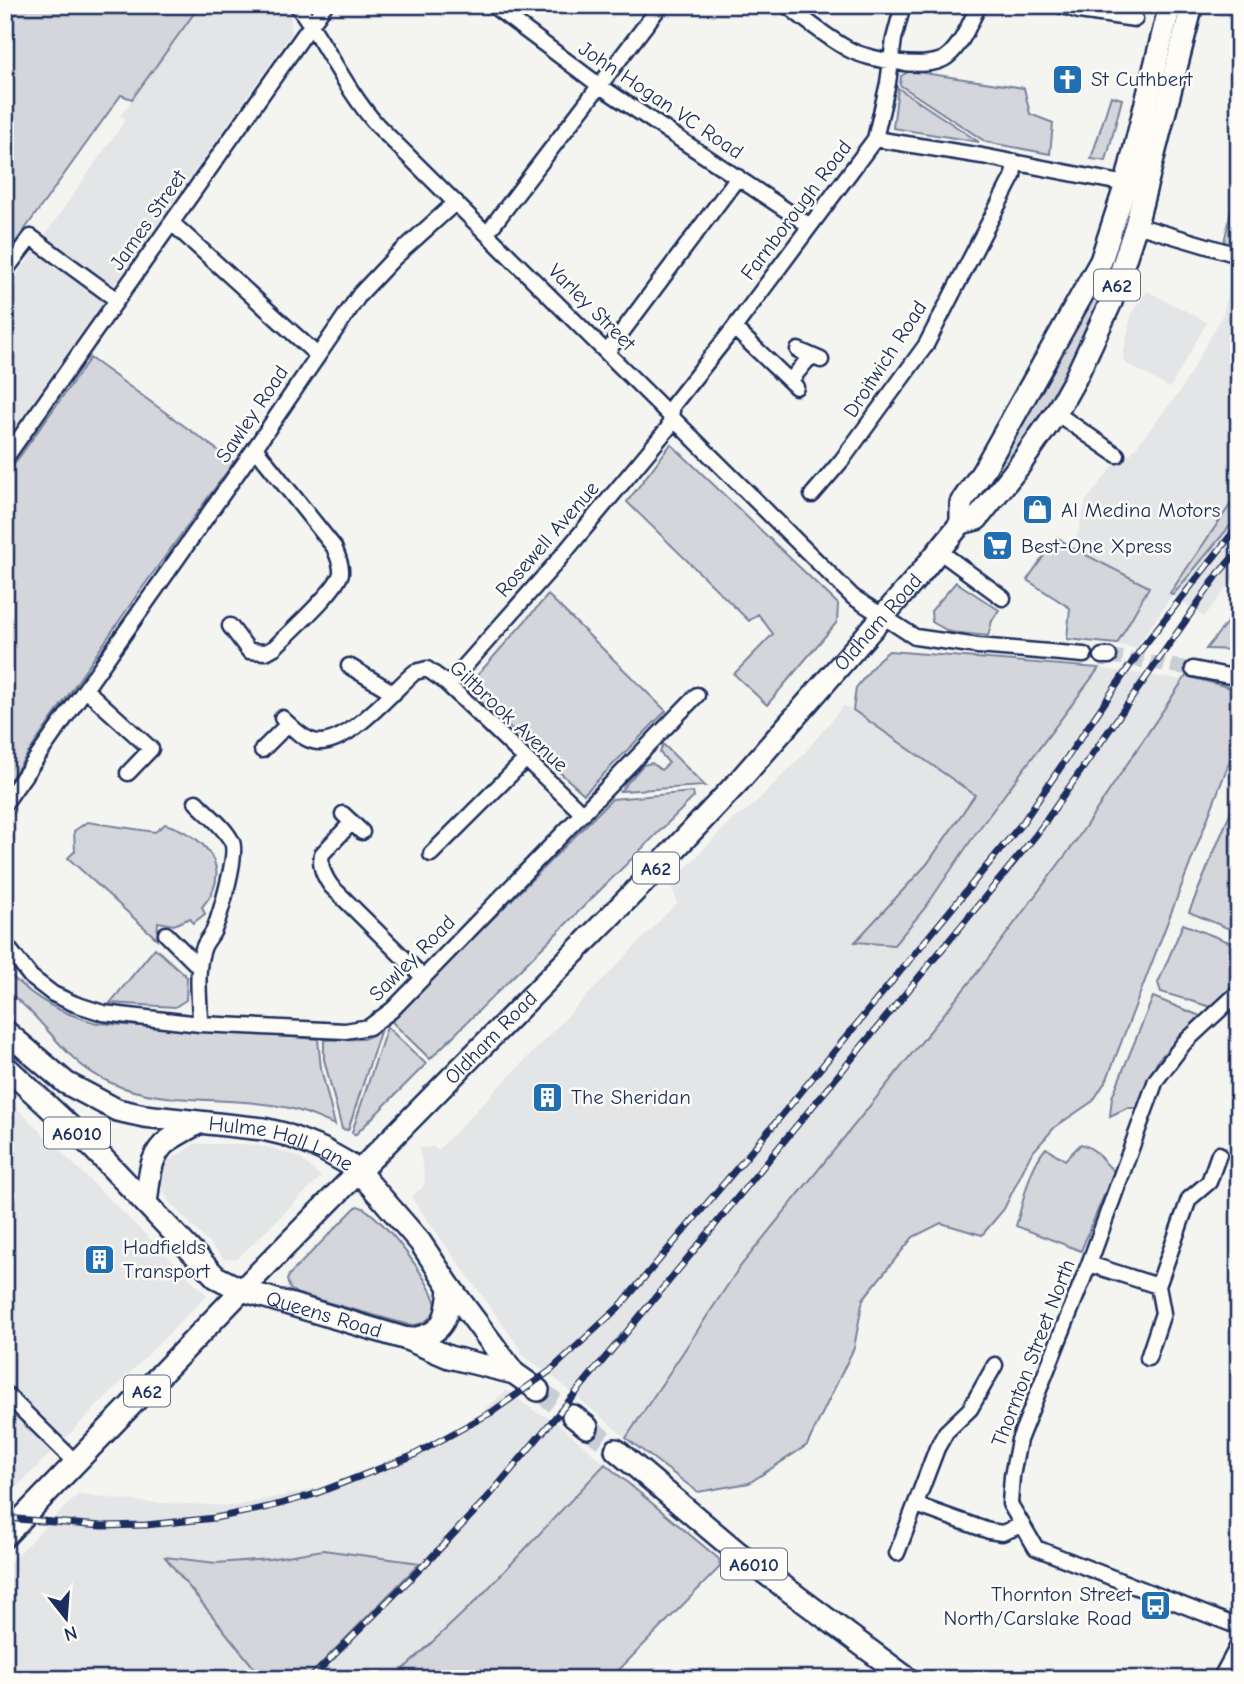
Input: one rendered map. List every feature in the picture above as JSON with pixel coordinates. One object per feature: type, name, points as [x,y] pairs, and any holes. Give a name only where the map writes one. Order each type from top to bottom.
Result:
[{"type":"highway","name":"Oldham Road","points":[[961,523],[961,503],[982,473],[1095,274],[1111,237],[1170,5]]},
{"type":"highway","name":"Oldham Road","points":[[5,1536],[242,1290],[631,895],[739,781],[961,523],[977,519],[1056,413],[1111,302],[1136,225],[1192,5]]},
{"type":"highway","name":"Hulme Hall Lane","points":[[5,1031],[66,1083],[117,1110],[144,1116],[263,1129],[322,1149],[359,1173]]},
{"type":"highway","name":"A6010","points":[[5,1066],[93,1149],[216,1277],[242,1290]]},
{"type":"highway","name":"Hulme Hall Lane","points":[[146,1202],[151,1167],[158,1151],[166,1142],[198,1123]]},
{"type":"highway","name":"Queens Road","points":[[359,1173],[419,1242],[514,1373],[538,1390]]},
{"type":"highway","name":"Queens Road","points":[[407,1339],[430,1334],[440,1326],[449,1310],[450,1287]]},
{"type":"highway","name":"Queens Road","points":[[242,1290],[407,1339],[449,1357],[514,1373]]},
{"type":"highway","name":"A6010","points":[[616,1450],[737,1552],[898,1676]]},
{"type":"street","name":"Varley Street","points":[[297,5],[311,24],[342,80],[366,113],[847,591],[915,637],[1084,654]]},
{"type":"street","name":"James Street","points":[[5,458],[325,5]]},
{"type":"street","name":"John Hogan VC Road","points":[[492,5],[600,86],[810,226]]},
{"type":"street","points":[[487,233],[661,5]]},
{"type":"street","points":[[786,5],[850,50],[920,64],[947,57],[962,38],[979,5]]},
{"type":"street","name":"Farnborough Road","points":[[672,417],[673,405],[875,139],[903,5]]},
{"type":"street","points":[[1059,5],[1079,11],[1135,19]]},
{"type":"street","points":[[875,139],[1126,184]]},
{"type":"street","name":"Droitwich Road","points":[[812,495],[842,460],[926,345],[1013,176],[1015,162]]},
{"type":"street","points":[[607,352],[738,177]]},
{"type":"street","name":"Sawley Road","points":[[5,803],[256,448],[360,294],[379,272],[456,202]]},
{"type":"street","points":[[172,223],[317,355]]},
{"type":"street","points":[[1136,225],[1231,253]]},
{"type":"street","points":[[5,271],[31,237],[117,300]]},
{"type":"street","points":[[734,328],[793,384],[810,356]]},
{"type":"street","points":[[1056,413],[1117,455]]},
{"type":"street","name":"Rosewell Avenue","points":[[448,685],[629,476],[669,427],[672,417]]},
{"type":"street","points":[[230,626],[249,651],[266,652],[275,647],[324,598],[341,573],[340,561],[334,547],[256,448]]},
{"type":"street","points":[[939,551],[1003,598]]},
{"type":"street","points":[[349,666],[394,693]]},
{"type":"street","name":"Giltbrook Avenue","points":[[262,750],[285,721],[313,741],[329,742],[340,737],[394,693],[409,677],[422,669],[435,674],[448,685],[583,814]]},
{"type":"street","points":[[1193,669],[1239,678]]},
{"type":"street","points":[[86,690],[151,749],[128,773]]},
{"type":"street","name":"Sawley Road","points":[[5,944],[31,977],[53,994],[103,1013],[200,1024],[321,1030],[364,1029],[383,1018],[697,695]]},
{"type":"street","points":[[431,854],[526,760]]},
{"type":"street","points":[[196,802],[224,831],[233,843],[234,850],[232,871],[214,932],[203,948],[200,967],[200,1024]]},
{"type":"street","points":[[352,823],[322,853],[320,859],[324,875],[331,886],[423,977]]},
{"type":"street","points":[[166,934],[200,967]]},
{"type":"street","name":"Thornton Street North","points":[[1239,992],[1184,1043],[1156,1080],[1089,1264],[1019,1440],[1010,1504],[1036,1548],[1239,1628]]},
{"type":"street","points":[[1148,1358],[1163,1313],[1158,1286],[1189,1199],[1209,1182],[1219,1154]]},
{"type":"street","points":[[1089,1264],[1158,1286]]},
{"type":"street","points":[[897,1553],[937,1448],[946,1432],[970,1409],[995,1365]]},
{"type":"street","points":[[5,1392],[76,1463]]},
{"type":"street","points":[[916,1505],[989,1531],[1002,1533],[1022,1525]]},
{"type":"street","points":[[1220,1679],[1239,1644]]},
{"type":"shaded area","points":[[20,5],[200,5],[132,99],[121,95],[5,257],[5,26]]},
{"type":"shaded area","points":[[200,5],[285,5],[291,18],[291,34],[5,442],[5,292],[126,119],[120,116]]},
{"type":"shaded area","points":[[910,71],[1024,88],[1030,114],[1053,123],[1050,154],[986,142],[900,85],[901,76]]},
{"type":"shaded area","points":[[898,88],[979,142],[893,128]]},
{"type":"shaded area","points":[[1111,96],[1122,99],[1106,161],[1091,159]]},
{"type":"shaded area","points":[[1239,177],[1239,246],[1224,242]]},
{"type":"shaded area","points":[[1239,250],[1239,515],[1230,526],[1239,517],[1239,572],[1204,617],[1172,595],[1136,648],[1072,639],[1074,549],[1086,501],[1114,465],[1131,453],[1181,390],[1223,314]]},
{"type":"shaded area","points":[[1098,288],[1105,291],[1051,405],[974,511],[970,508]]},
{"type":"shaded area","points":[[1147,291],[1207,322],[1170,388],[1124,362],[1132,312]]},
{"type":"shaded area","points":[[90,358],[234,462],[137,595],[5,787],[5,477]]},
{"type":"shaded area","points":[[671,444],[838,604],[837,622],[767,705],[734,674],[773,634],[758,614],[749,621],[627,502]]},
{"type":"shaded area","points":[[1239,492],[1239,515],[1173,595],[1170,593]]},
{"type":"shaded area","points":[[1057,537],[1074,549],[1149,587],[1117,644],[1067,639],[1070,608],[1027,580]]},
{"type":"shaded area","points":[[956,582],[999,610],[992,621],[988,636],[950,632],[932,622],[931,611]]},
{"type":"shaded area","points":[[548,595],[666,711],[584,794],[469,691],[474,679]]},
{"type":"shaded area","points":[[1239,607],[1239,650],[1206,649]]},
{"type":"shaded area","points":[[889,651],[1099,668],[976,833],[925,908],[894,945],[855,942],[927,864],[975,795],[853,710],[856,688],[879,659]]},
{"type":"shaded area","points":[[1082,666],[1183,680],[1138,782],[701,1331],[626,1438],[520,1353],[521,1350],[411,1197],[423,1187],[425,1179],[419,1148],[433,1147],[438,1150],[677,903],[672,887],[676,878],[731,821],[750,808],[803,755],[844,705],[975,795],[927,864],[856,941],[884,944]]},
{"type":"shaded area","points":[[1186,676],[1239,690],[1239,737],[1107,1079],[1093,1101],[1055,1127],[1031,1154],[1004,1209],[982,1235],[941,1223],[913,1237],[863,1299],[854,1348],[807,1445],[749,1483],[698,1492],[626,1438],[739,1268],[981,968],[1073,845]]},
{"type":"shaded area","points":[[663,744],[705,786],[620,791],[643,765],[652,763],[661,770],[669,763],[660,753]]},
{"type":"shaded area","points":[[693,792],[694,797],[430,1059],[391,1021],[612,799]]},
{"type":"shaded area","points":[[1239,792],[1239,933],[1189,912]]},
{"type":"shaded area","points":[[87,822],[155,832],[165,824],[193,837],[211,856],[216,867],[212,893],[202,907],[205,914],[193,923],[190,918],[174,925],[158,922],[157,939],[68,858],[75,851],[74,831]]},
{"type":"shaded area","points":[[1183,924],[1239,946],[1239,980],[1211,1007],[1161,992],[1158,983]]},
{"type":"shaded area","points":[[155,948],[187,977],[186,1000],[175,1007],[110,1003]]},
{"type":"shaded area","points":[[10,975],[50,1005],[97,1023],[318,1039],[321,1069],[335,1125],[284,1107],[151,1095],[109,1082],[78,1062],[32,1013],[5,990],[5,979]]},
{"type":"shaded area","points":[[1153,997],[1200,1016],[1158,1060],[1138,1108],[1127,1108],[1110,1116],[1112,1097]]},
{"type":"shaded area","points":[[387,1027],[426,1064],[355,1135],[352,1132]]},
{"type":"shaded area","points":[[380,1032],[348,1130],[342,1129],[324,1059],[324,1040],[363,1039]]},
{"type":"shaded area","points":[[5,1097],[207,1295],[5,1499]]},
{"type":"shaded area","points":[[195,1144],[245,1144],[273,1148],[300,1158],[321,1177],[238,1258],[224,1259],[170,1203],[161,1185],[166,1162]]},
{"type":"shaded area","points":[[1081,1144],[1096,1152],[1114,1171],[1081,1251],[1016,1226],[1031,1175],[1046,1148],[1065,1160]]},
{"type":"shaded area","points":[[357,1206],[366,1210],[391,1234],[427,1283],[436,1308],[426,1321],[409,1325],[298,1294],[290,1289],[287,1280],[289,1275]]},
{"type":"shaded area","points":[[507,1390],[537,1413],[553,1419],[605,1464],[479,1598],[393,1679],[5,1679],[5,1567],[78,1494],[142,1502],[234,1506],[321,1487],[435,1445],[456,1434]]},
{"type":"shaded area","points":[[605,1464],[719,1559],[720,1567],[610,1679],[393,1679],[479,1598]]},
{"type":"shaded area","points":[[323,1550],[420,1563],[306,1679],[263,1679],[165,1557],[216,1563],[269,1559]]},
{"type":"tunnel","points":[[1109,656],[1193,669]]},
{"type":"tunnel","points":[[538,1390],[573,1416]]},
{"type":"tunnel","points":[[587,1427],[616,1450]]},
{"type":"railway","points":[[5,1518],[101,1526],[146,1525],[215,1518],[269,1507],[312,1495],[412,1456],[492,1412],[550,1371],[620,1306],[782,1115],[1023,822],[1142,648],[1239,525]]},
{"type":"railway","points":[[310,1679],[490,1495],[1036,835],[1219,573],[1239,550]]},
{"type":"place","name":"St Cuthbert","points":[[1068,79]]},
{"type":"place","name":"Al Medina Motors","points":[[1038,510]]},
{"type":"place","name":"Best-One Xpress","points":[[998,546]]},
{"type":"place","name":"The Sheridan","points":[[548,1097]]},
{"type":"place","name":"Hadfields Transport","points":[[100,1259]]},
{"type":"place","name":"Thornton Street North/Carslake Road","points":[[1155,1606]]}]
